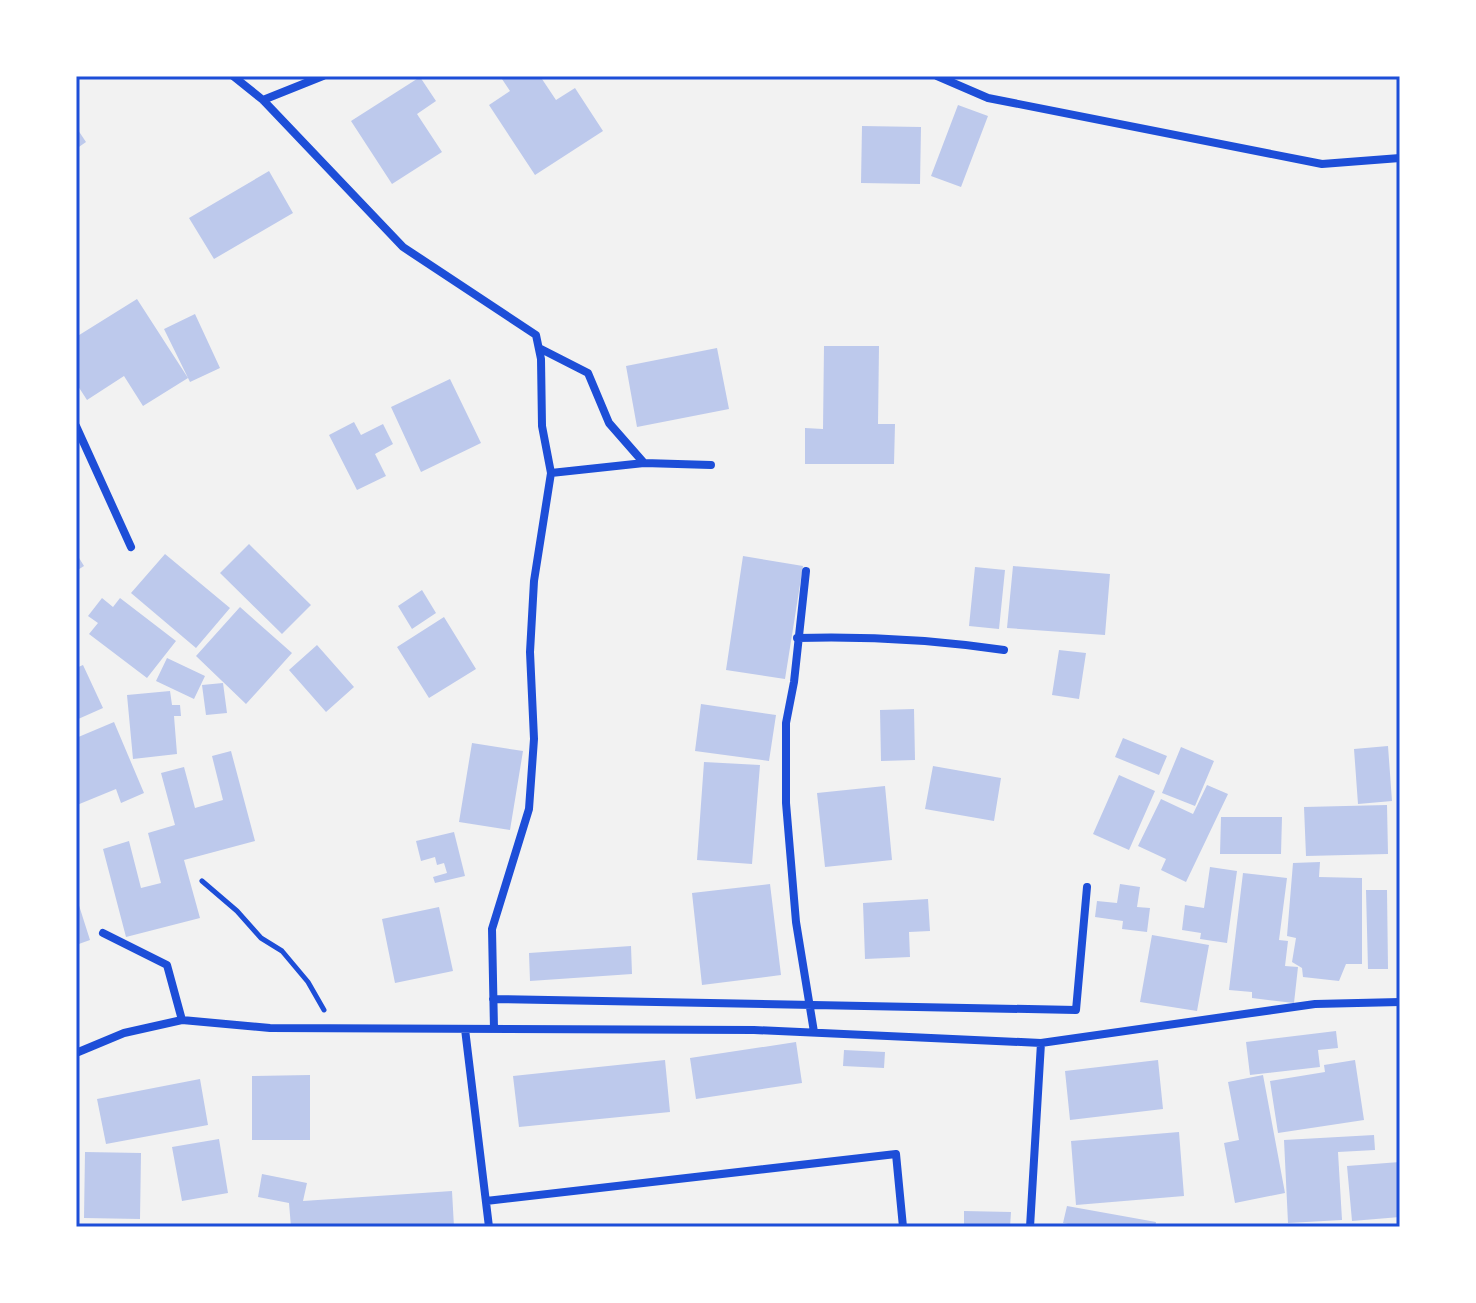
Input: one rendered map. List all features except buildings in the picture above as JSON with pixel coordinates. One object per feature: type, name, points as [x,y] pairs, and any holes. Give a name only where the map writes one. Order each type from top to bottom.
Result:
[{"type":"street","points":[[233,76],[263,100],[403,247],[536,335],[541,359],[542,426],[551,473],[534,581],[531,637],[534,739],[529,809],[492,929],[494,1029]]},
{"type":"street","points":[[263,100],[323,76]]},
{"type":"street","points":[[937,76],[988,98],[1322,164],[1400,158]]},
{"type":"street","points":[[539,348],[588,373],[609,423],[644,463]]},
{"type":"street","points":[[76,426],[131,547]]},
{"type":"street","points":[[551,473],[644,463],[711,465]]},
{"type":"street","points":[[806,571],[794,682],[786,723],[786,803],[796,922],[814,1032]]},
{"type":"street","points":[[797,638],[864,636],[1004,650]]},
{"type":"street","points":[[493,999],[1076,1010],[1087,887]]},
{"type":"street","points":[[103,933],[167,965],[182,1020]]},
{"type":"street","points":[[76,1053],[124,1033],[182,1020],[270,1028],[814,1032],[1041,1043],[1315,1004],[1400,1002]]},
{"type":"street","points":[[465,1029],[489,1227]]},
{"type":"street","points":[[1030,1227],[1041,1043]]},
{"type":"street","points":[[486,1201],[896,1154],[903,1227]]},
{"type":"path","points":[[202,881],[237,911],[261,938],[282,951],[308,982],[335,1028]]}]
